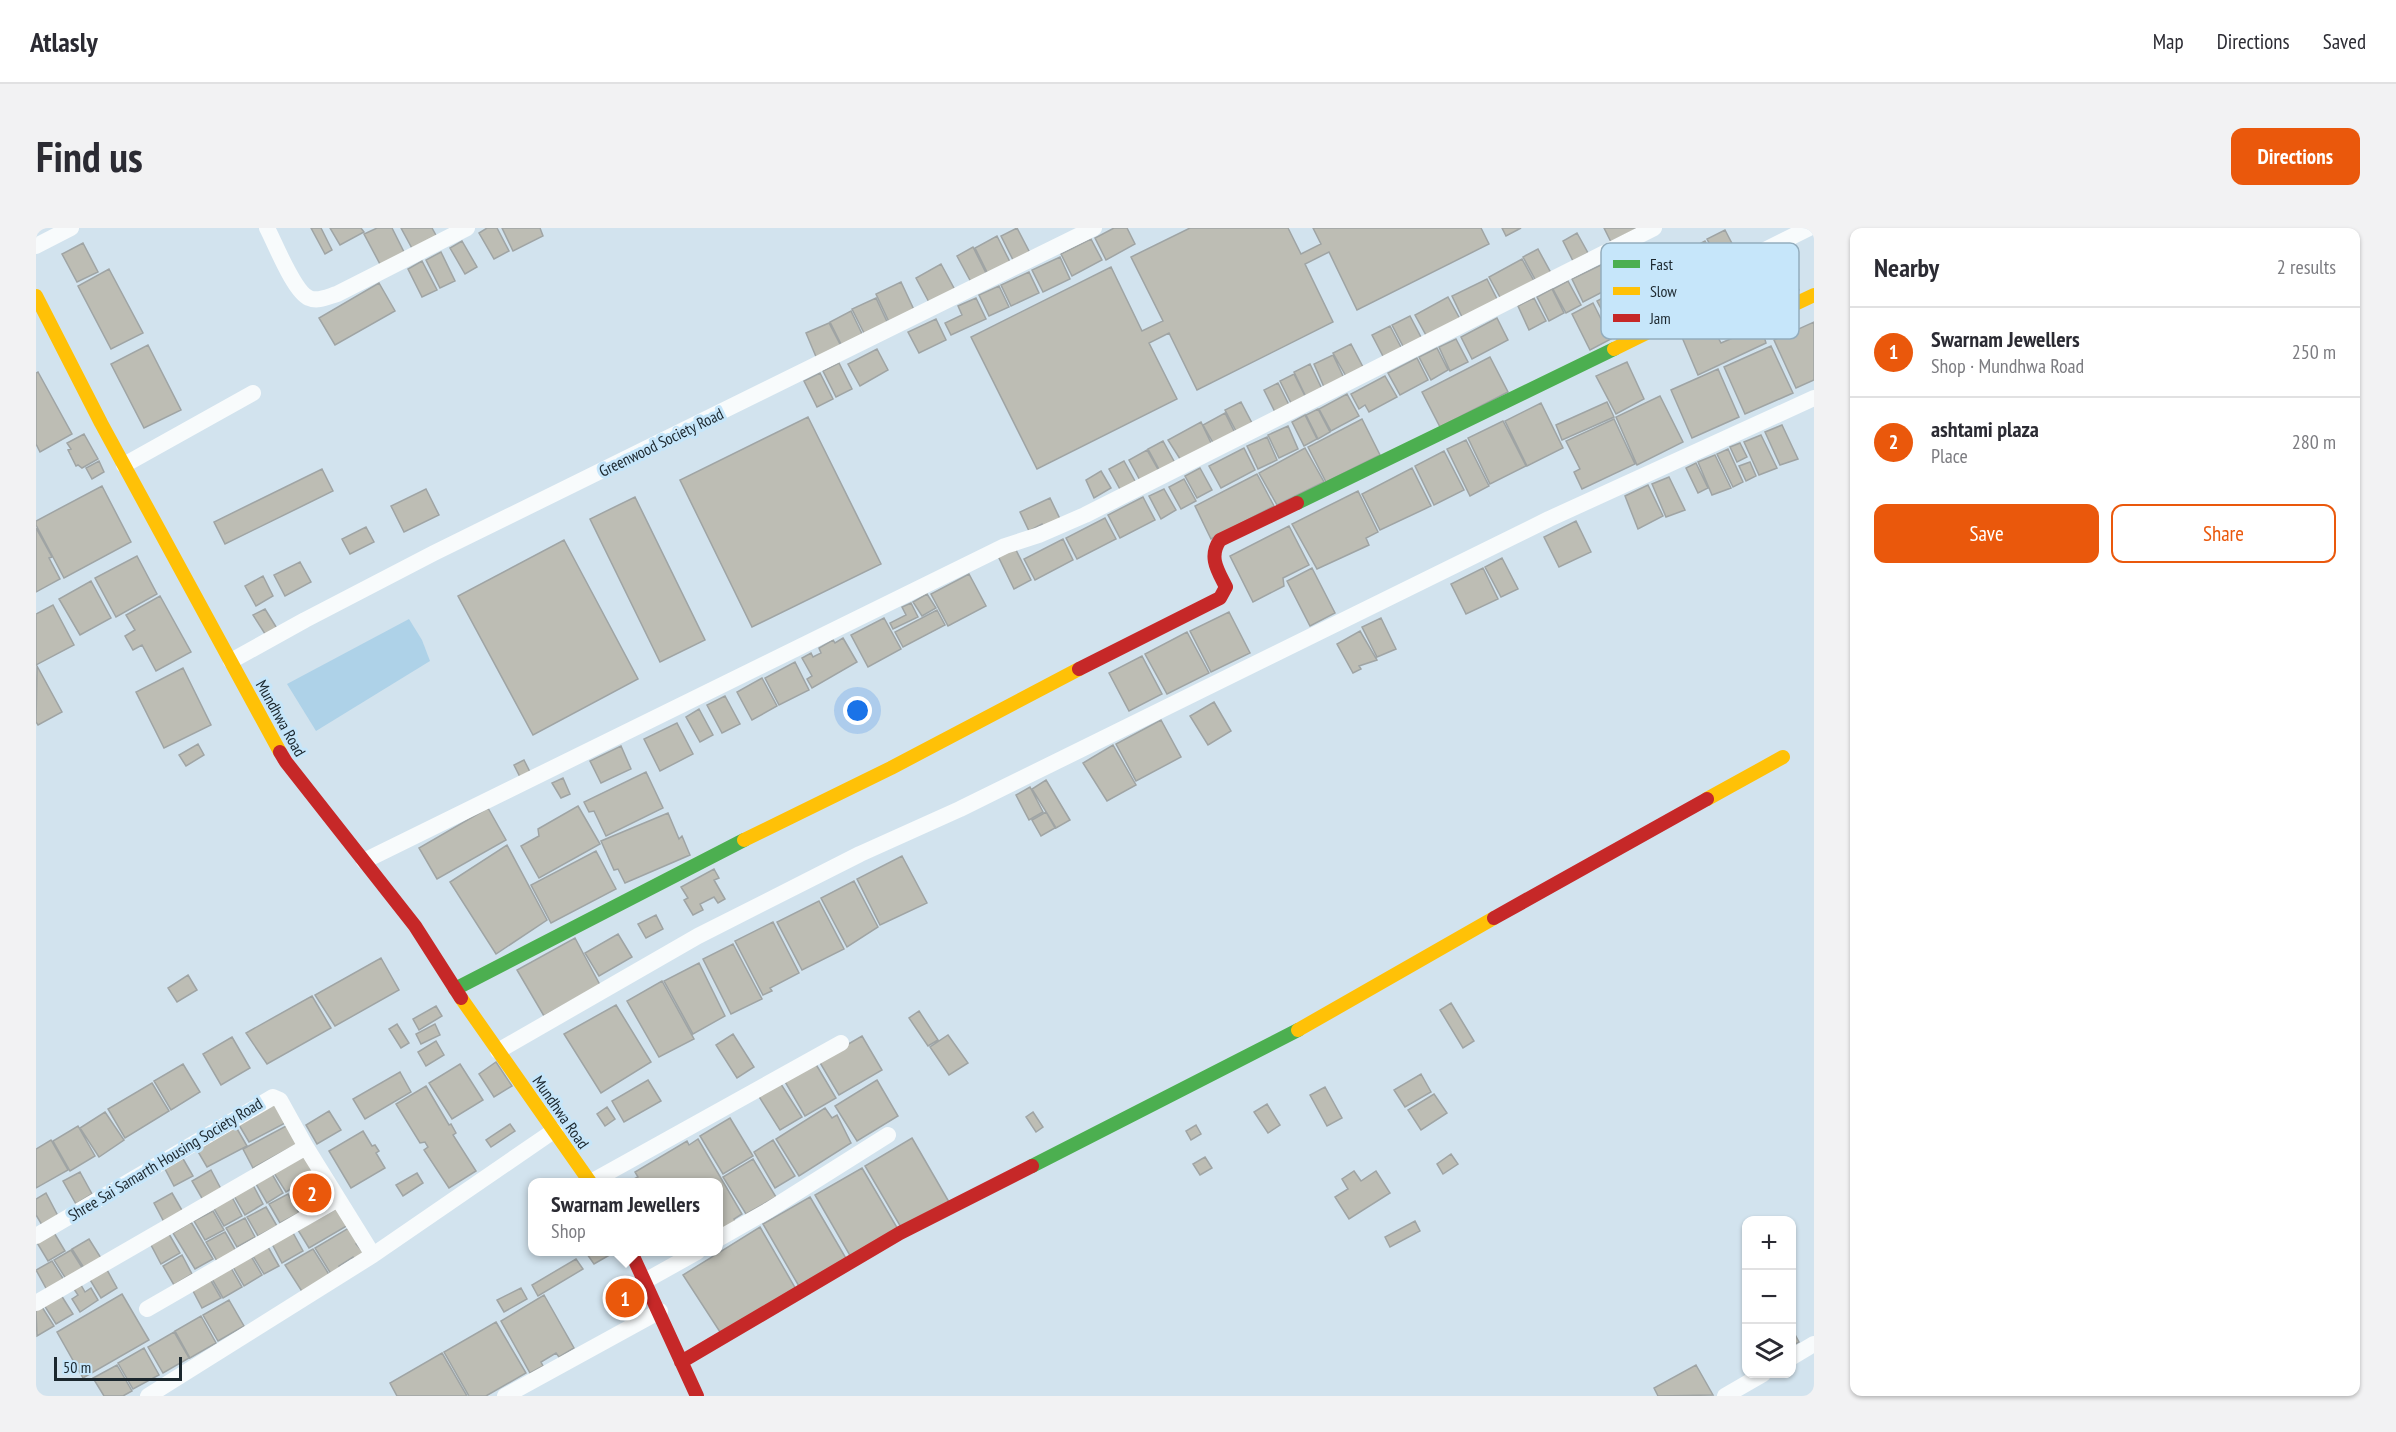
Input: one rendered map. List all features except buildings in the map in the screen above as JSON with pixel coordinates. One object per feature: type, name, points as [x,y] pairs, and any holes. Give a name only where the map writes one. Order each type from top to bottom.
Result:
[{"type":"street","points":[[36,246],[71,228]]},
{"type":"street","points":[[267,228],[297,287],[306,297],[316,300],[337,294],[467,228]]},
{"type":"street","name":"Greenwood Society Road","points":[[231,661],[434,553],[1094,228]]},
{"type":"street","points":[[1624,243],[1654,228]]},
{"type":"street","points":[[1779,243],[1809,228]]},
{"type":"street","points":[[364,861],[1005,546],[1040,535],[1085,515],[1601,255]]},
{"type":"street","name":"Mundhwa Road","points":[[36,296],[124,465],[286,762],[415,926],[498,1052],[588,1178]]},
{"type":"street","points":[[1799,303],[1814,296]]},
{"type":"street","points":[[455,989],[1220,598],[1226,587],[1213,557],[1214,548],[1220,540],[1634,339]]},
{"type":"street","points":[[124,465],[253,393]]},
{"type":"street","points":[[498,1052],[699,936],[860,854],[960,809],[1560,514],[1814,398]]},
{"type":"street","points":[[681,1362],[900,1233],[1323,1017],[1555,882],[1783,758]]},
{"type":"street","points":[[598,1178],[841,1043]]},
{"type":"street","name":"Shree Sai Samarth Housing Society Road","points":[[36,1236],[273,1097],[280,1100],[306,1147],[373,1255]]},
{"type":"street","points":[[148,1396],[373,1255],[555,1130]]},
{"type":"street","points":[[723,1236],[888,1135]]},
{"type":"street","points":[[36,1303],[306,1147]]},
{"type":"street","points":[[147,1308],[338,1198]]},
{"type":"street","points":[[633,1256],[697,1396]]},
{"type":"street","points":[[645,1281],[688,1256]]},
{"type":"street","points":[[505,1396],[660,1311]]},
{"type":"street","points":[[1796,1354],[1814,1344]]},
{"type":"street","points":[[1725,1396],[1756,1378]]},
{"type":"shaded area","points":[[409,619],[422,640],[430,661],[316,731],[287,684]]},
{"type":"traffic: fast","points":[[1297,503],[1614,349]]},
{"type":"traffic: fast","points":[[455,989],[744,840]]},
{"type":"traffic: fast","points":[[1032,1166],[1298,1030]]},
{"type":"traffic: slow","points":[[1799,302],[1814,295]]},
{"type":"traffic: slow","points":[[36,296],[101,423],[280,752]]},
{"type":"traffic: slow","points":[[1614,349],[1634,339]]},
{"type":"traffic: slow","points":[[744,840],[891,768],[1079,669]]},
{"type":"traffic: slow","points":[[1707,799],[1783,757]]},
{"type":"traffic: slow","points":[[1298,1030],[1494,918]]},
{"type":"traffic: slow","points":[[461,998],[587,1178]]},
{"type":"traffic: jam","points":[[1079,669],[1220,598],[1226,587],[1217,570],[1215,558],[1216,546],[1220,540],[1297,503]]},
{"type":"traffic: jam","points":[[280,752],[415,926],[461,998]]},
{"type":"traffic: jam","points":[[1494,918],[1707,799]]},
{"type":"traffic: jam","points":[[681,1362],[900,1233],[1032,1166]]},
{"type":"traffic: jam","points":[[633,1256],[697,1396]]},
{"type":"place","name":"ashtami plaza","points":[[312,1193]]},
{"type":"place","name":"Swarnam Jewellers","points":[[625,1298]]}]
